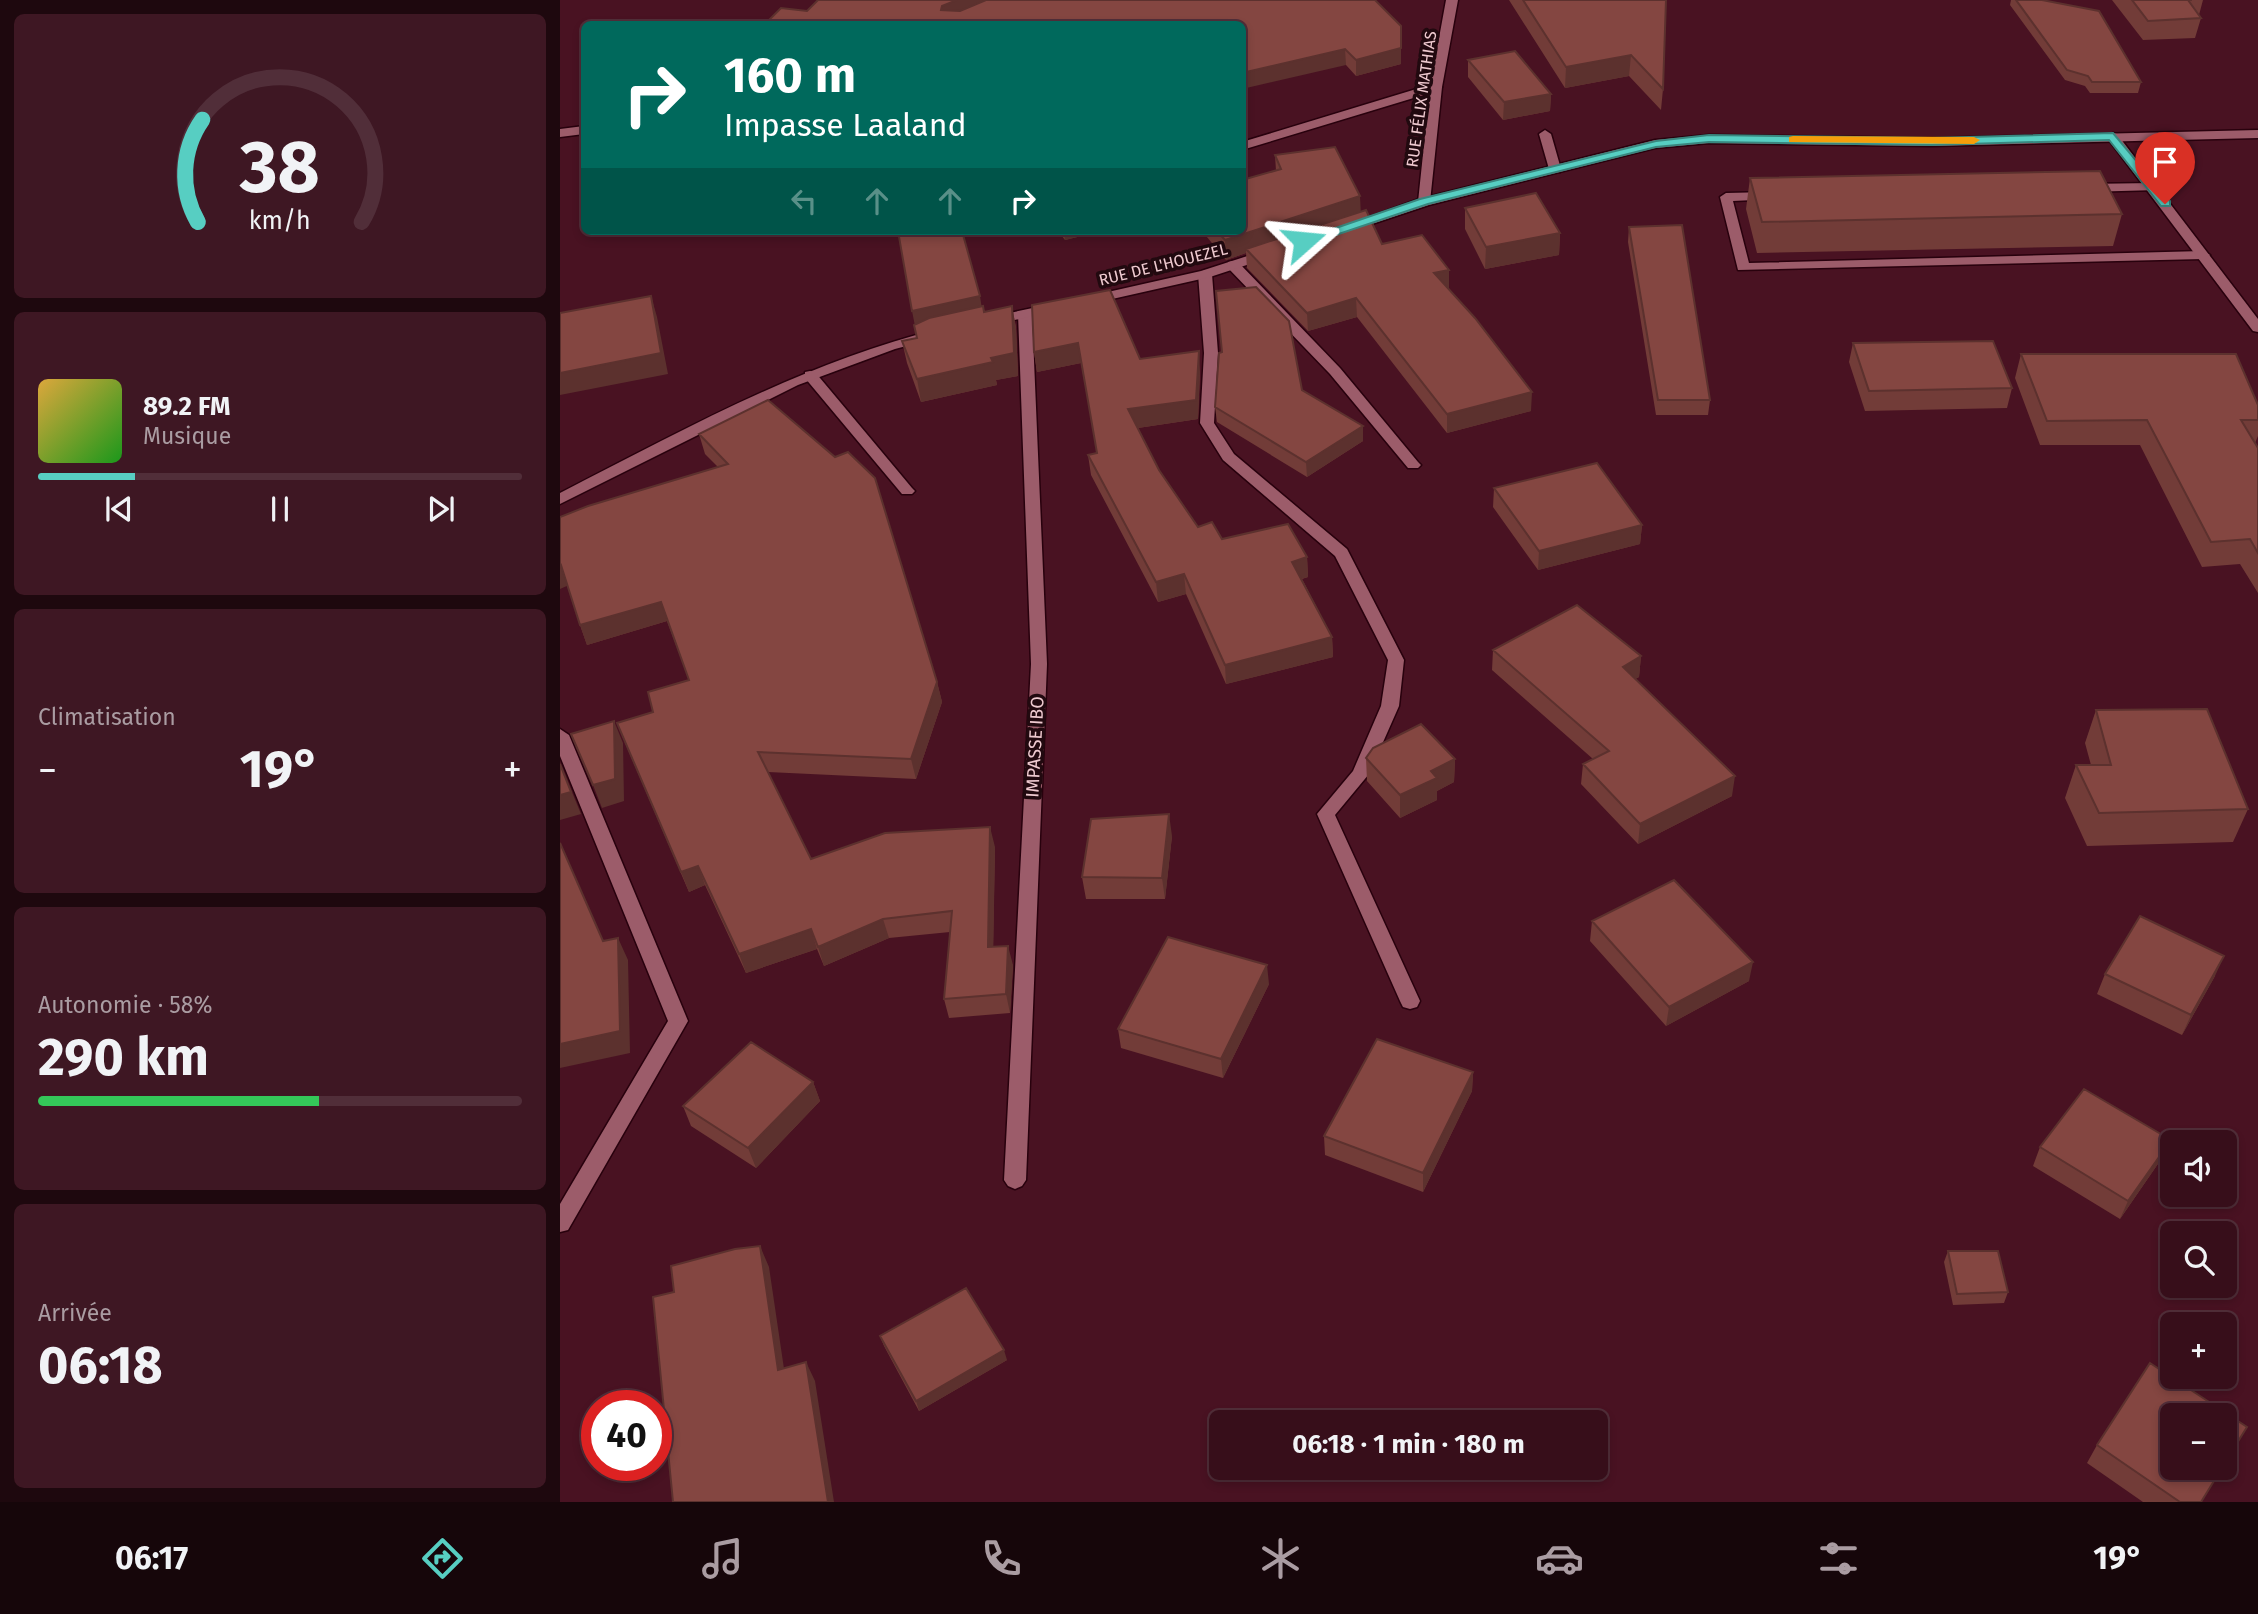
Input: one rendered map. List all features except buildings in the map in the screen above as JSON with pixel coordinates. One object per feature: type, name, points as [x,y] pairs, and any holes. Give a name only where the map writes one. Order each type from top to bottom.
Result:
[{"type":"street","name":"RUE FÉLIX MATHIAS","points":[[1424,202],[1436,87],[1452,0]]},
{"type":"street","points":[[1246,145],[1436,87]]},
{"type":"street","points":[[560,133],[581,130]]},
{"type":"street","points":[[1545,134],[1555,169]]},
{"type":"street","points":[[1335,231],[1424,202],[1656,144],[1709,139],[1932,142],[2258,134]]},
{"type":"street","points":[[2113,136],[2258,328]]},
{"type":"street","points":[[2070,188],[2153,187]]},
{"type":"street","points":[[1781,195],[1726,197],[1743,267],[2203,255]]},
{"type":"street","name":"RUE DE L'HOUEZEL","points":[[976,325],[1205,274],[1284,248]]},
{"type":"street","points":[[1233,265],[1335,371],[1413,465]]},
{"type":"street","points":[[1205,274],[1211,353],[1207,422],[1228,457],[1341,553],[1396,660],[1390,706],[1360,774],[1326,814],[1410,1001]]},
{"type":"street","name":"IMPASSE IBO","points":[[1016,1180],[1039,664],[1025,314]]},
{"type":"street","points":[[560,499],[810,376],[914,338],[951,330]]},
{"type":"street","points":[[810,376],[906,491]]},
{"type":"street","points":[[560,735],[678,1021],[560,1223]]},
{"type":"slow traffic","points":[[1793,140],[1974,140]]},
{"type":"route","points":[[1304,241],[1424,202],[1656,144],[1709,139],[1932,142],[2113,136],[2165,204]]}]
